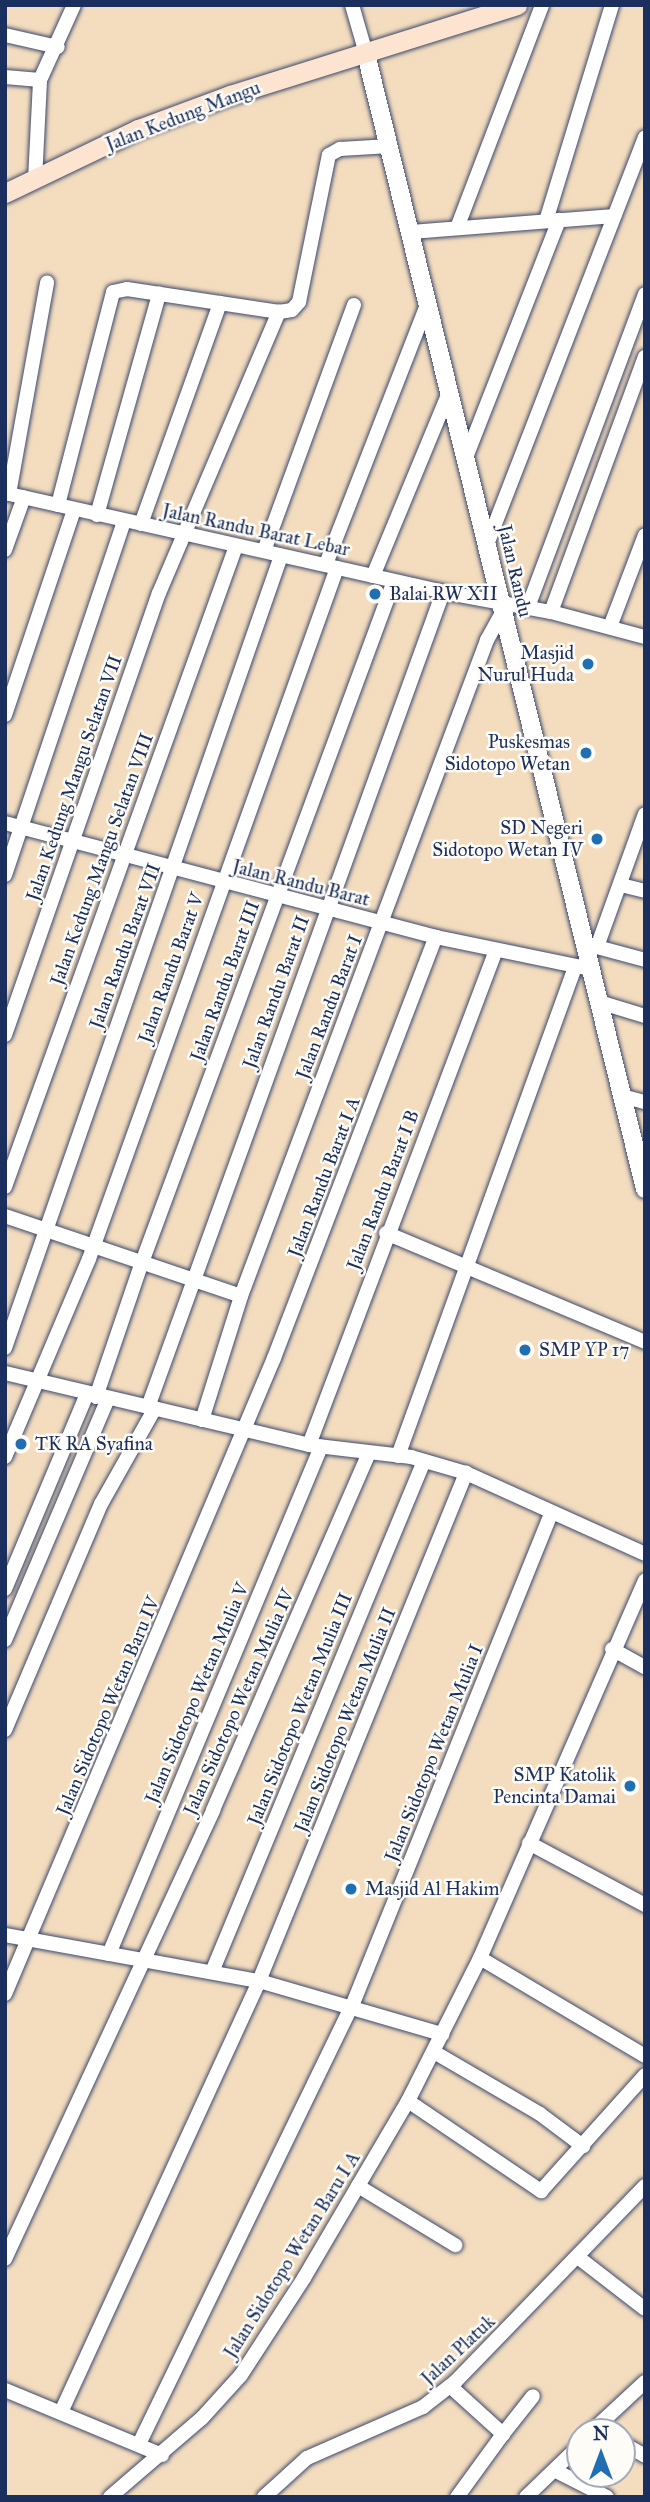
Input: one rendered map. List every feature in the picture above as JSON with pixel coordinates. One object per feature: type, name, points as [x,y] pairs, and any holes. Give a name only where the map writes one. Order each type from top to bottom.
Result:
[{"type":"main road","name":"Jalan Kedung Mangu","points":[[5,193],[138,129],[365,50],[517,5]]},
{"type":"street","points":[[35,180],[40,80],[58,47],[74,5]]},
{"type":"street","name":"Jalan Randu","points":[[352,5],[390,146],[448,395],[488,542],[501,606],[591,945],[583,968],[598,1002],[640,1155],[645,1189]]},
{"type":"street","points":[[457,228],[542,5]]},
{"type":"street","points":[[465,460],[552,220],[612,5]]},
{"type":"street","points":[[5,35],[58,47]]},
{"type":"street","points":[[5,77],[40,80]]},
{"type":"street","points":[[488,542],[645,137]]},
{"type":"street","points":[[58,505],[112,293],[127,289],[279,312],[292,310],[299,302],[329,155],[340,149],[390,146]]},
{"type":"street","points":[[411,232],[614,216]]},
{"type":"street","points":[[5,550],[47,282]]},
{"type":"street","points":[[528,607],[645,294]]},
{"type":"street","points":[[97,515],[159,295]]},
{"type":"street","points":[[141,524],[220,303]]},
{"type":"street","name":"Jalan Randu Barat V","points":[[5,1457],[93,1246],[332,566],[428,303]]},
{"type":"street","points":[[264,551],[354,305]]},
{"type":"street","name":"Jalan Kedung Mangu Selatan VII","points":[[5,1035],[72,840],[184,535],[279,312]]},
{"type":"street","points":[[551,612],[645,357]]},
{"type":"street","points":[[373,576],[448,395]]},
{"type":"street","name":"Jalan Randu Barat Lebar","points":[[13,495],[501,606],[528,607],[551,612],[645,637]]},
{"type":"street","points":[[5,715],[74,509]]},
{"type":"street","points":[[5,875],[124,521]]},
{"type":"street","points":[[610,627],[645,535]]},
{"type":"street","name":"Jalan Kedung Mangu Selatan VIII","points":[[5,1187],[236,546]]},
{"type":"street","name":"Jalan Randu Barat VII","points":[[5,1348],[44,1229],[174,867],[281,556]]},
{"type":"street","name":"Jalan Randu Barat III","points":[[97,1397],[141,1265],[394,581]]},
{"type":"street","name":"Jalan Randu Barat II","points":[[5,1730],[101,1504],[152,1407],[193,1281],[443,592]]},
{"type":"street","name":"Jalan Randu Barat I","points":[[202,1420],[241,1296],[501,606]]},
{"type":"street","points":[[645,814],[621,885],[591,945],[645,960]]},
{"type":"street","name":"Jalan Randu Barat","points":[[5,823],[174,867],[222,883],[436,937],[583,968]]},
{"type":"street","points":[[621,885],[645,891]]},
{"type":"street","name":"Jalan Randu Barat I A","points":[[244,1431],[436,937]]},
{"type":"street","name":"Jalan Randu Barat I B","points":[[315,1446],[386,1233],[496,950]]},
{"type":"street","points":[[397,1456],[583,968]]},
{"type":"street","points":[[598,1002],[645,1016]]},
{"type":"street","points":[[622,1096],[645,1102]]},
{"type":"street","points":[[5,1216],[141,1265],[241,1296]]},
{"type":"street","points":[[386,1233],[468,1265],[645,1342]]},
{"type":"street","points":[[5,1373],[97,1397],[152,1407],[315,1446],[424,1461],[466,1473],[551,1514],[645,1554]]},
{"type":"street","points":[[5,1589],[97,1397]]},
{"type":"street","points":[[5,1640],[97,1397]]},
{"type":"street","name":"Jalan Sidotopo Wetan Baru IV","points":[[5,1994],[30,1942],[244,1431]]},
{"type":"street","name":"Jalan Sidotopo Wetan Mulia V","points":[[109,1954],[315,1446]]},
{"type":"street","name":"Jalan Sidotopo Wetan Mulia IV","points":[[5,2259],[142,1962],[368,1455]]},
{"type":"street","name":"Jalan Sidotopo Wetan Mulia III","points":[[212,1972],[424,1461]]},
{"type":"street","name":"Jalan Sidotopo Wetan Mulia II","points":[[62,2410],[259,1981],[466,1473]]},
{"type":"street","name":"Jalan Sidotopo Wetan Mulia I","points":[[139,2444],[352,2006],[551,1514]]},
{"type":"street","name":"Jalan Sidotopo Wetan Baru I A","points":[[110,2497],[162,2455],[241,2375],[408,2101],[480,1958],[612,1649],[645,1581]]},
{"type":"street","points":[[612,1649],[645,1667]]},
{"type":"street","points":[[529,1843],[645,1905]]},
{"type":"street","points":[[5,1935],[30,1942],[259,1981],[442,2034]]},
{"type":"street","points":[[480,1958],[645,2056]]},
{"type":"street","points":[[434,2052],[541,2114],[583,2146]]},
{"type":"street","points":[[408,2101],[541,2191],[645,2075]]},
{"type":"street","points":[[358,2186],[455,2245]]},
{"type":"street","name":"Jalan Platuk","points":[[264,2497],[306,2458],[423,2407],[450,2386],[579,2258],[645,2186]]},
{"type":"street","points":[[579,2258],[645,2309]]},
{"type":"street","points":[[612,2418],[639,2396],[645,2382]]},
{"type":"street","points":[[450,2386],[503,2434]]},
{"type":"street","points":[[5,2390],[62,2410],[162,2455]]},
{"type":"street","points":[[457,2497],[533,2396]]},
{"type":"street","points":[[532,2495],[566,2460]]},
{"type":"street","points":[[556,2471],[607,2497]]},
{"type":"place","name":"Balai RW XII","points":[[375,594]]},
{"type":"place","name":"Masjid Nurul Huda","points":[[588,664]]},
{"type":"place","name":"Puskesmas Sidotopo Wetan","points":[[586,753]]},
{"type":"place","name":"SD Negeri Sidotopo Wetan IV","points":[[597,839]]},
{"type":"place","name":"SMP YP 17","points":[[525,1350]]},
{"type":"place","name":"TK RA Syafina","points":[[21,1444]]},
{"type":"place","name":"SMP Katolik Pencinta Damai","points":[[630,1786]]},
{"type":"place","name":"Masjid Al Hakim","points":[[351,1889]]}]
